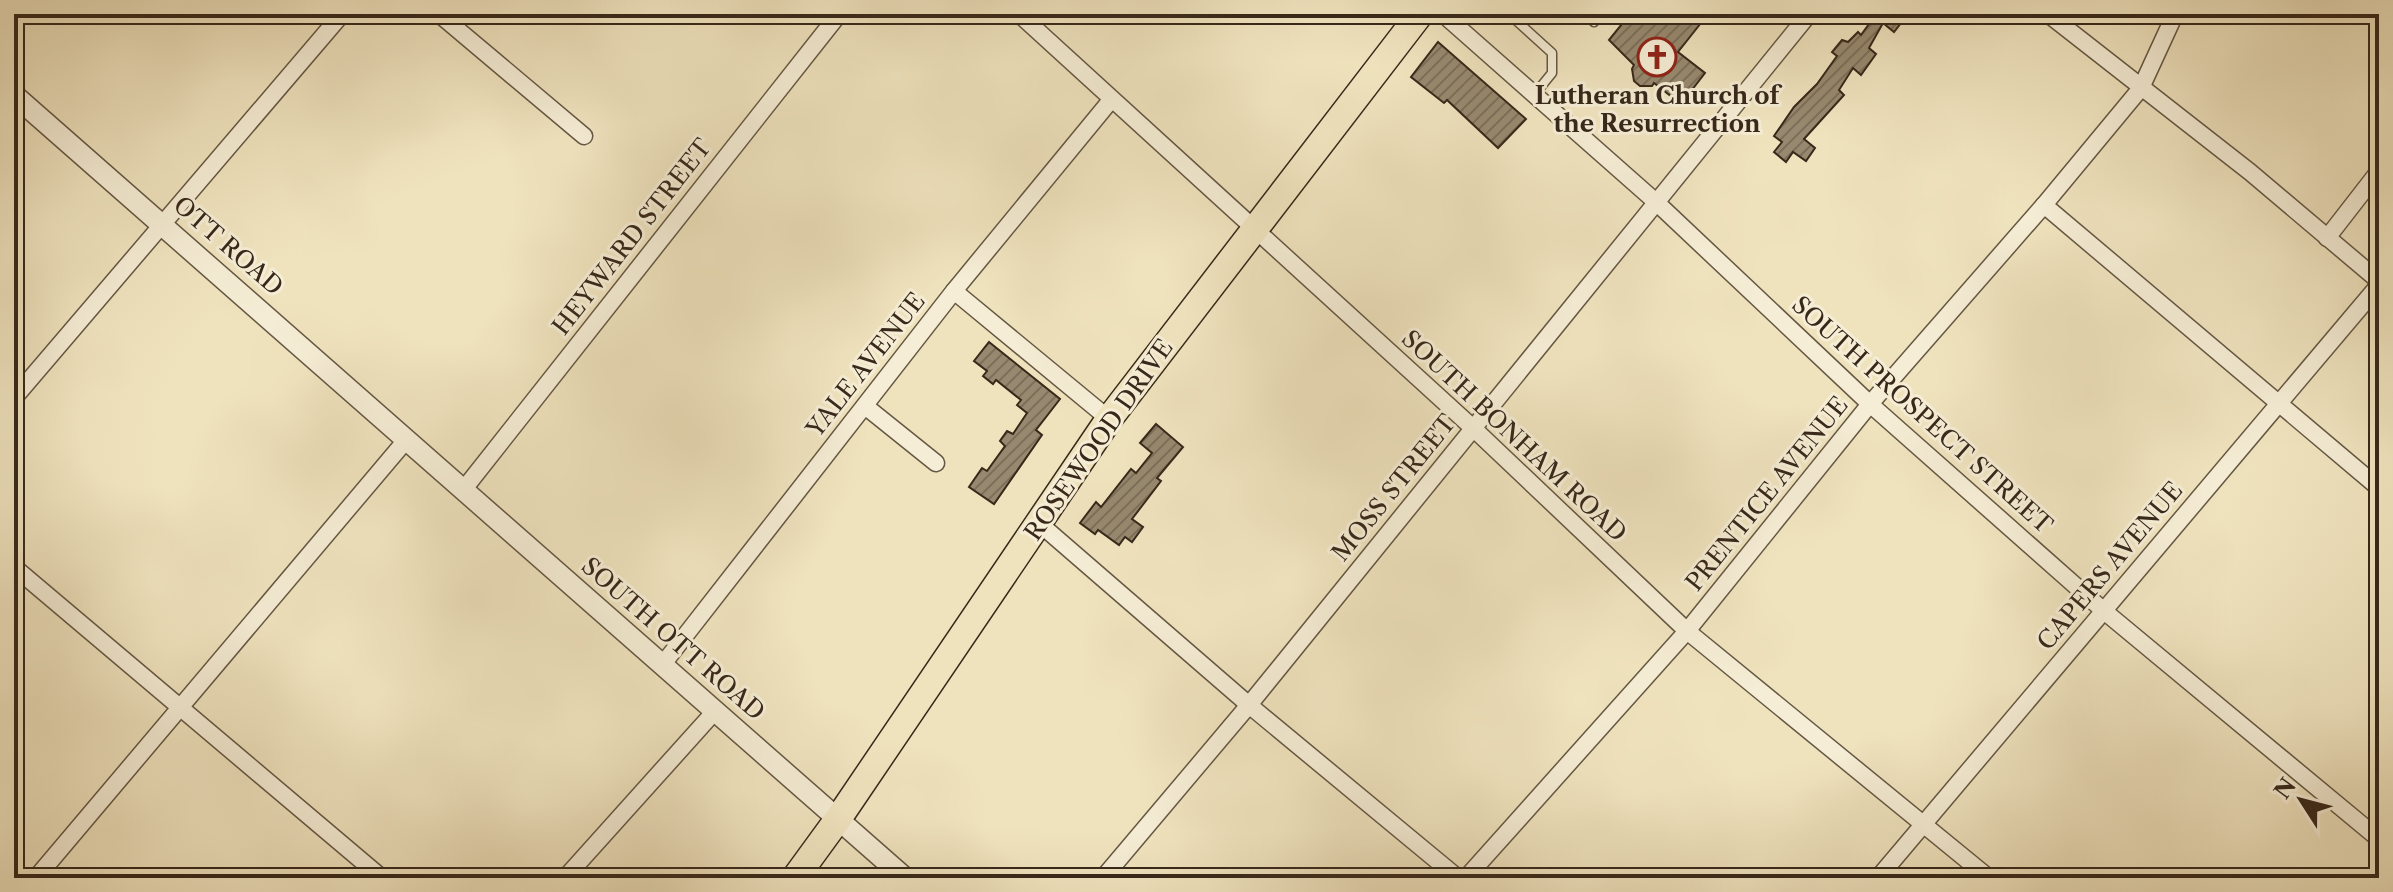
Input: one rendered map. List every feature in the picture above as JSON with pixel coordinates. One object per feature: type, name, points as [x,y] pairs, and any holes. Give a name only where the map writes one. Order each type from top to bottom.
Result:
[{"type":"main road","name":"ROSEWOOD DRIVE","points":[[795,878],[1109,419],[1420,14]]},
{"type":"street","points":[[14,398],[342,14]]},
{"type":"street","points":[[439,14],[584,136]]},
{"type":"street","name":"HEYWARD STREET","points":[[464,489],[839,14]]},
{"type":"street","name":"SOUTH PROSPECT STREET","points":[[1443,14],[1656,202],[1870,404],[2104,611],[2379,839]]},
{"type":"street","name":"MOSS STREET","points":[[1103,878],[1249,705],[1809,14]]},
{"type":"street","points":[[2048,14],[2250,172],[2379,283]]},
{"type":"street","name":"PRENTICE AVENUE","points":[[1466,878],[1687,631],[1870,404],[2044,205],[2141,88],[2175,14]]},
{"type":"street","name":"SOUTH BONHAM ROAD","points":[[1022,15],[1111,100],[1473,428],[1687,631],[1989,878]]},
{"type":"street","name":"OTT ROAD","points":[[14,95],[407,439]]},
{"type":"street","name":"YALE AVENUE","points":[[663,664],[954,291],[1111,100]]},
{"type":"street","points":[[2327,238],[2379,171]]},
{"type":"street","points":[[2044,205],[2379,488]]},
{"type":"street","name":"CAPERS AVENUE","points":[[1878,878],[2379,283]]},
{"type":"street","points":[[954,291],[1109,419]]},
{"type":"street","points":[[865,406],[936,463]]},
{"type":"street","points":[[36,878],[407,439]]},
{"type":"street","name":"SOUTH OTT ROAD","points":[[407,439],[905,878]]},
{"type":"street","points":[[1040,524],[1249,705],[1458,878]]},
{"type":"street","points":[[14,567],[382,878]]},
{"type":"street","points":[[565,878],[716,710]]},
{"type":"lane","points":[[1509,14],[1552,53],[1552,73],[1534,95]]},
{"type":"lane","points":[[1586,14],[1594,22]]},
{"type":"lane","points":[[930,878],[936,874],[943,878]]},
{"type":"building","name":"Lutheran Church of the Resurrection","points":[[1630,14],[1708,14],[1678,52],[1705,73],[1681,104],[1654,83],[1652,86],[1640,86],[1634,81],[1634,65],[1609,40]]},
{"type":"building","points":[[1870,14],[1908,14],[1894,32],[1883,23],[1869,48],[1876,54],[1861,75],[1853,68],[1839,90],[1844,95],[1804,139],[1815,148],[1806,161],[1793,152],[1786,162],[1774,152],[1782,142],[1774,136],[1837,56],[1832,52],[1842,40],[1848,42],[1858,32],[1861,35],[1874,17]]},
{"type":"building","points":[[1438,42],[1526,119],[1498,148],[1447,100],[1444,103],[1411,77]]},
{"type":"building","points":[[989,342],[1060,399],[1036,430],[1042,435],[994,504],[969,487],[982,468],[987,471],[1005,446],[1000,441],[1007,431],[1013,434],[1027,413],[1017,405],[1021,400],[996,380],[993,384],[983,376],[987,371],[974,361]]},
{"type":"building","points":[[1156,424],[1183,447],[1157,478],[1161,481],[1132,519],[1143,527],[1132,542],[1125,537],[1119,545],[1098,530],[1095,534],[1080,523],[1096,502],[1101,507],[1131,469],[1136,473],[1152,453],[1140,443]]},
{"type":"place","name":"Lutheran Church of the Resurrection","points":[[1657,57]]}]
